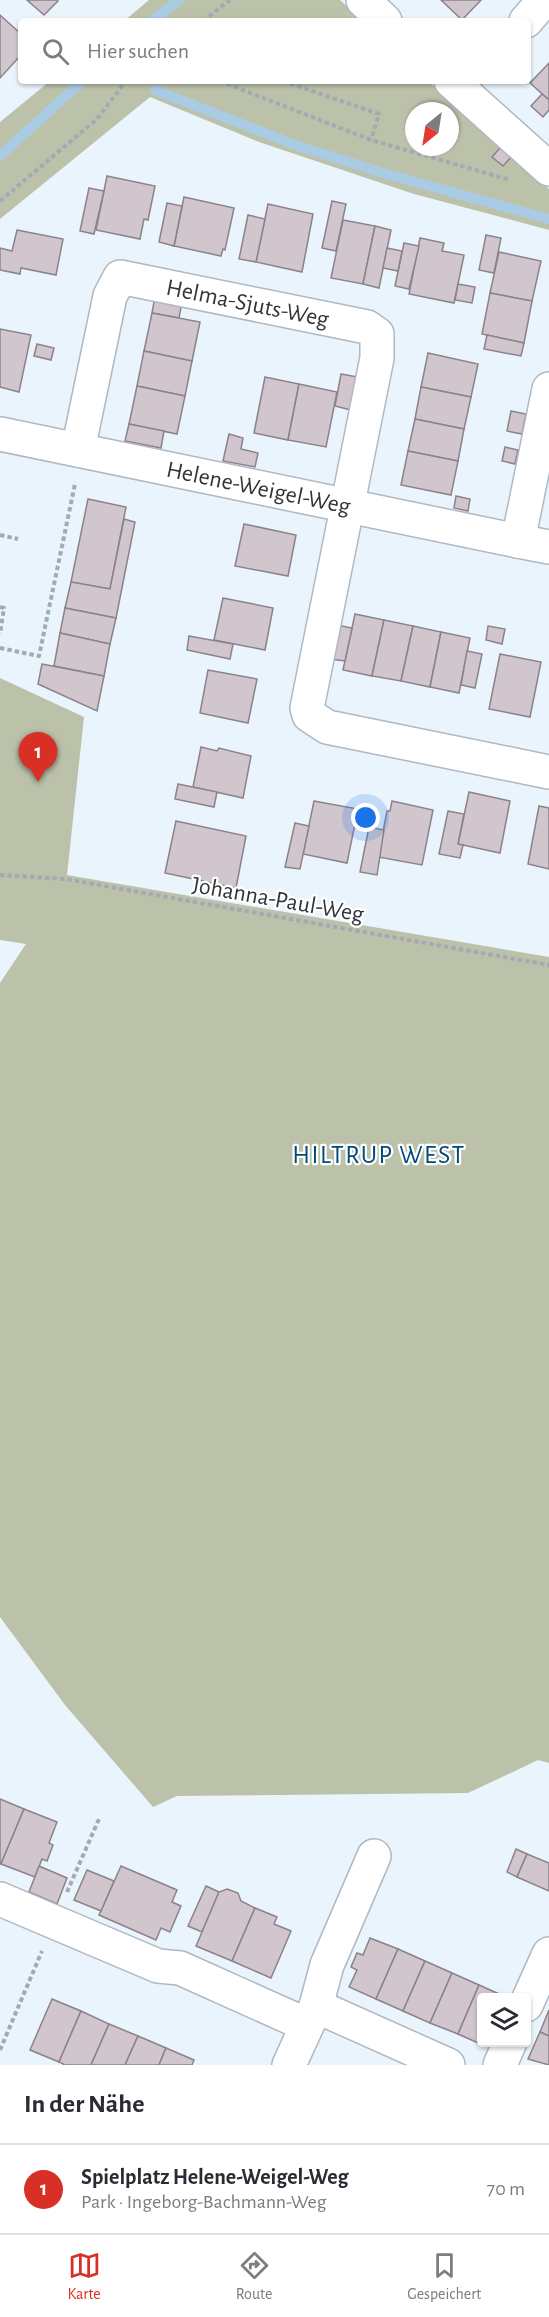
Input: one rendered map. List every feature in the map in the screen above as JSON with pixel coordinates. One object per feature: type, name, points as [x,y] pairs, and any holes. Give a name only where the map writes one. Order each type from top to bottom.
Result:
[{"type":"street","points":[[363,0],[383,18]]},
{"type":"street","points":[[529,18],[544,0]]},
{"type":"street","points":[[462,85],[549,169]]},
{"type":"street","name":"Helma-Sjuts-Weg","points":[[80,450],[110,296],[120,277],[326,317],[367,327],[376,334],[379,346],[348,506]]},
{"type":"street","name":"Helene-Weigel-Weg","points":[[0,434],[533,544],[549,389]]},
{"type":"street","points":[[348,506],[307,708],[309,716],[327,727],[549,772]]},
{"type":"street","points":[[289,2065],[312,2016],[327,1965],[375,1856]]},
{"type":"street","points":[[0,1899],[158,1966],[180,1968],[448,2065]]},
{"type":"street","points":[[531,1994],[549,1954]]},
{"type":"street","points":[[500,2065],[508,2047]]},
{"type":"path","points":[[207,18],[230,0]]},
{"type":"path","points":[[0,201],[97,119],[124,84]]},
{"type":"path","points":[[228,84],[371,140],[519,181]]},
{"type":"path","points":[[292,84],[378,114],[371,140]]},
{"type":"path","points":[[0,648],[39,656],[80,450]]},
{"type":"path","points":[[0,535],[18,539]]},
{"type":"path","points":[[0,607],[4,608],[0,634]]},
{"type":"path","name":"Johanna-Paul-Weg","points":[[0,875],[66,879],[549,965]]},
{"type":"green space","points":[[149,0],[340,0],[360,18],[128,18]]},
{"type":"green space","points":[[46,84],[431,84],[452,102],[405,102],[405,156],[459,156],[459,109],[549,189],[549,230],[414,194],[259,142],[150,97],[0,219],[0,122]]},
{"type":"green space","points":[[0,678],[84,717],[67,875],[549,957],[549,1763],[538,1760],[468,1793],[177,1796],[153,1807],[65,1705],[0,1617],[0,983],[26,944],[0,940]]},
{"type":"building","points":[[27,0],[57,0],[58,1],[44,15]]},
{"type":"building","points":[[441,0],[481,0],[464,18],[460,18]]},
{"type":"building","points":[[0,15],[18,31],[18,58],[0,78]]},
{"type":"building","points":[[549,63],[549,100],[531,82]]},
{"type":"building","points":[[542,94],[549,100],[549,110],[543,117],[531,106]]},
{"type":"building","points":[[500,148],[511,157],[503,166],[492,157]]},
{"type":"building","points":[[107,176],[155,186],[148,220],[144,219],[140,239],[96,230]]},
{"type":"building","points":[[89,188],[104,191],[94,234],[80,231]]},
{"type":"building","points":[[184,197],[234,208],[225,250],[223,249],[221,256],[174,246]]},
{"type":"building","points":[[332,201],[346,204],[336,251],[322,248]]},
{"type":"building","points":[[167,203],[182,206],[174,246],[159,242]]},
{"type":"building","points":[[268,204],[313,214],[302,272],[256,262]]},
{"type":"building","points":[[248,215],[265,219],[256,262],[239,259]]},
{"type":"building","points":[[343,220],[375,226],[363,284],[331,278]]},
{"type":"building","points":[[375,226],[391,230],[379,288],[363,284]]},
{"type":"building","points":[[17,230],[63,239],[56,275],[21,268],[20,274],[0,270],[0,248],[12,251]]},
{"type":"building","points":[[486,235],[501,238],[494,273],[479,270]]},
{"type":"building","points":[[420,238],[444,243],[442,251],[464,255],[454,303],[409,294]]},
{"type":"building","points":[[404,243],[419,246],[409,289],[395,286]]},
{"type":"building","points":[[387,248],[402,251],[398,271],[383,268]]},
{"type":"building","points":[[499,252],[541,261],[532,301],[490,293]]},
{"type":"building","points":[[458,284],[475,287],[472,303],[455,300]]},
{"type":"building","points":[[490,293],[532,301],[524,343],[482,334]]},
{"type":"building","points":[[155,296],[182,302],[179,318],[152,313]]},
{"type":"building","points":[[152,313],[200,322],[192,361],[144,351]]},
{"type":"building","points":[[0,329],[31,335],[19,392],[0,387]]},
{"type":"building","points":[[487,335],[524,343],[521,356],[484,349]]},
{"type":"building","points":[[37,344],[54,348],[51,360],[34,356]]},
{"type":"building","points":[[144,351],[192,361],[185,396],[137,386]]},
{"type":"building","points":[[428,353],[478,364],[471,397],[421,387]]},
{"type":"building","points":[[341,374],[358,377],[351,410],[335,406]]},
{"type":"building","points":[[265,377],[299,384],[288,440],[254,433]]},
{"type":"building","points":[[299,384],[337,392],[326,447],[288,440]]},
{"type":"building","points":[[137,386],[185,396],[177,434],[129,424]]},
{"type":"building","points":[[421,387],[471,397],[464,429],[415,419]]},
{"type":"building","points":[[511,411],[526,414],[522,434],[507,431]]},
{"type":"building","points":[[415,419],[464,429],[458,461],[408,451]]},
{"type":"building","points":[[129,424],[164,431],[161,448],[125,441]]},
{"type":"building","points":[[229,434],[243,438],[241,449],[258,453],[255,467],[223,461]]},
{"type":"building","points":[[505,447],[518,450],[515,464],[502,461]]},
{"type":"building","points":[[408,451],[458,461],[451,495],[401,485]]},
{"type":"building","points":[[456,496],[470,499],[468,511],[454,508]]},
{"type":"building","points":[[88,499],[126,507],[110,589],[71,582]]},
{"type":"building","points":[[124,519],[135,522],[116,618],[65,608],[71,582],[110,589]]},
{"type":"building","points":[[244,524],[296,535],[288,576],[235,566]]},
{"type":"building","points":[[223,598],[273,608],[265,650],[214,640]]},
{"type":"building","points":[[65,608],[116,618],[110,644],[60,633]]},
{"type":"building","points":[[355,614],[384,620],[372,676],[343,670]]},
{"type":"building","points":[[384,620],[413,626],[401,681],[372,676]]},
{"type":"building","points":[[337,625],[352,628],[345,661],[330,659]]},
{"type":"building","points":[[413,626],[441,632],[430,687],[401,681]]},
{"type":"building","points":[[488,626],[505,629],[502,644],[486,640]]},
{"type":"building","points":[[441,632],[470,638],[459,693],[430,687]]},
{"type":"building","points":[[60,633],[110,644],[104,676],[54,666]]},
{"type":"building","points":[[189,636],[233,644],[230,659],[187,650]]},
{"type":"building","points":[[467,651],[482,654],[475,688],[461,685]]},
{"type":"building","points":[[500,654],[541,662],[530,717],[489,709]]},
{"type":"building","points":[[42,664],[104,676],[97,711],[38,684]]},
{"type":"building","points":[[208,670],[257,679],[248,723],[200,713]]},
{"type":"building","points":[[201,747],[217,751],[219,748],[251,756],[243,798],[193,787]]},
{"type":"building","points":[[178,784],[217,792],[214,807],[175,799]]},
{"type":"building","points":[[469,792],[510,801],[500,853],[458,844]]},
{"type":"building","points":[[314,801],[358,809],[347,863],[303,854]]},
{"type":"building","points":[[392,801],[433,810],[422,865],[378,857],[387,811],[390,811]]},
{"type":"building","points":[[539,806],[549,808],[549,869],[528,864]]},
{"type":"building","points":[[448,811],[464,814],[458,844],[463,845],[460,858],[439,854]]},
{"type":"building","points":[[176,821],[246,836],[236,888],[165,873]]},
{"type":"building","points":[[295,823],[309,826],[300,869],[285,867]]},
{"type":"building","points":[[369,827],[384,830],[377,875],[360,872]]},
{"type":"building","points":[[0,1799],[24,1809],[1,1864],[0,1863]]},
{"type":"building","points":[[24,1809],[57,1822],[49,1843],[53,1845],[47,1861],[42,1859],[35,1877],[1,1864]]},
{"type":"building","points":[[516,1849],[527,1854],[517,1877],[507,1872]]},
{"type":"building","points":[[527,1854],[549,1863],[549,1891],[517,1877]]},
{"type":"building","points":[[39,1866],[67,1878],[57,1904],[29,1892]]},
{"type":"building","points":[[121,1866],[177,1890],[172,1902],[181,1906],[170,1932],[161,1928],[156,1940],[99,1915]]},
{"type":"building","points":[[87,1870],[114,1881],[101,1911],[74,1900]]},
{"type":"building","points":[[206,1886],[219,1892],[202,1932],[188,1926]]},
{"type":"building","points":[[227,1889],[238,1893],[241,1901],[255,1908],[232,1961],[196,1946],[219,1892]]},
{"type":"building","points":[[255,1908],[277,1917],[274,1924],[291,1931],[271,1978],[232,1961]]},
{"type":"building","points":[[370,1938],[398,1949],[376,1999],[349,1987],[357,1970],[351,1967],[357,1953],[363,1955]]},
{"type":"building","points":[[398,1949],[425,1961],[403,2011],[376,1999]]},
{"type":"building","points":[[425,1961],[452,1973],[430,2023],[403,2011]]},
{"type":"building","points":[[452,1973],[479,1985],[458,2034],[430,2023]]},
{"type":"building","points":[[479,1985],[497,1993],[477,1993],[477,2042],[458,2034]]},
{"type":"building","points":[[52,1999],[81,2011],[59,2062],[30,2050]]},
{"type":"building","points":[[549,2010],[549,2036],[540,2032]]},
{"type":"building","points":[[81,2011],[109,2024],[91,2065],[65,2065],[59,2062]]},
{"type":"building","points":[[109,2024],[138,2036],[125,2065],[91,2065]]},
{"type":"building","points":[[540,2032],[549,2036],[549,2065],[528,2059]]},
{"type":"building","points":[[138,2036],[166,2048],[159,2065],[125,2065]]},
{"type":"building","points":[[166,2048],[194,2060],[192,2065],[159,2065]]},
{"type":"waterway","points":[[156,18],[179,0]]},
{"type":"waterway","points":[[0,156],[79,84]]},
{"type":"waterway","points":[[155,90],[295,145],[383,173],[549,219]]},
{"type":"place","name":"Spielplatz Helene-Weigel-Weg","points":[[38,782]]},
{"type":"district","name":"HILTRUP WEST","points":[[379,1154]]}]
